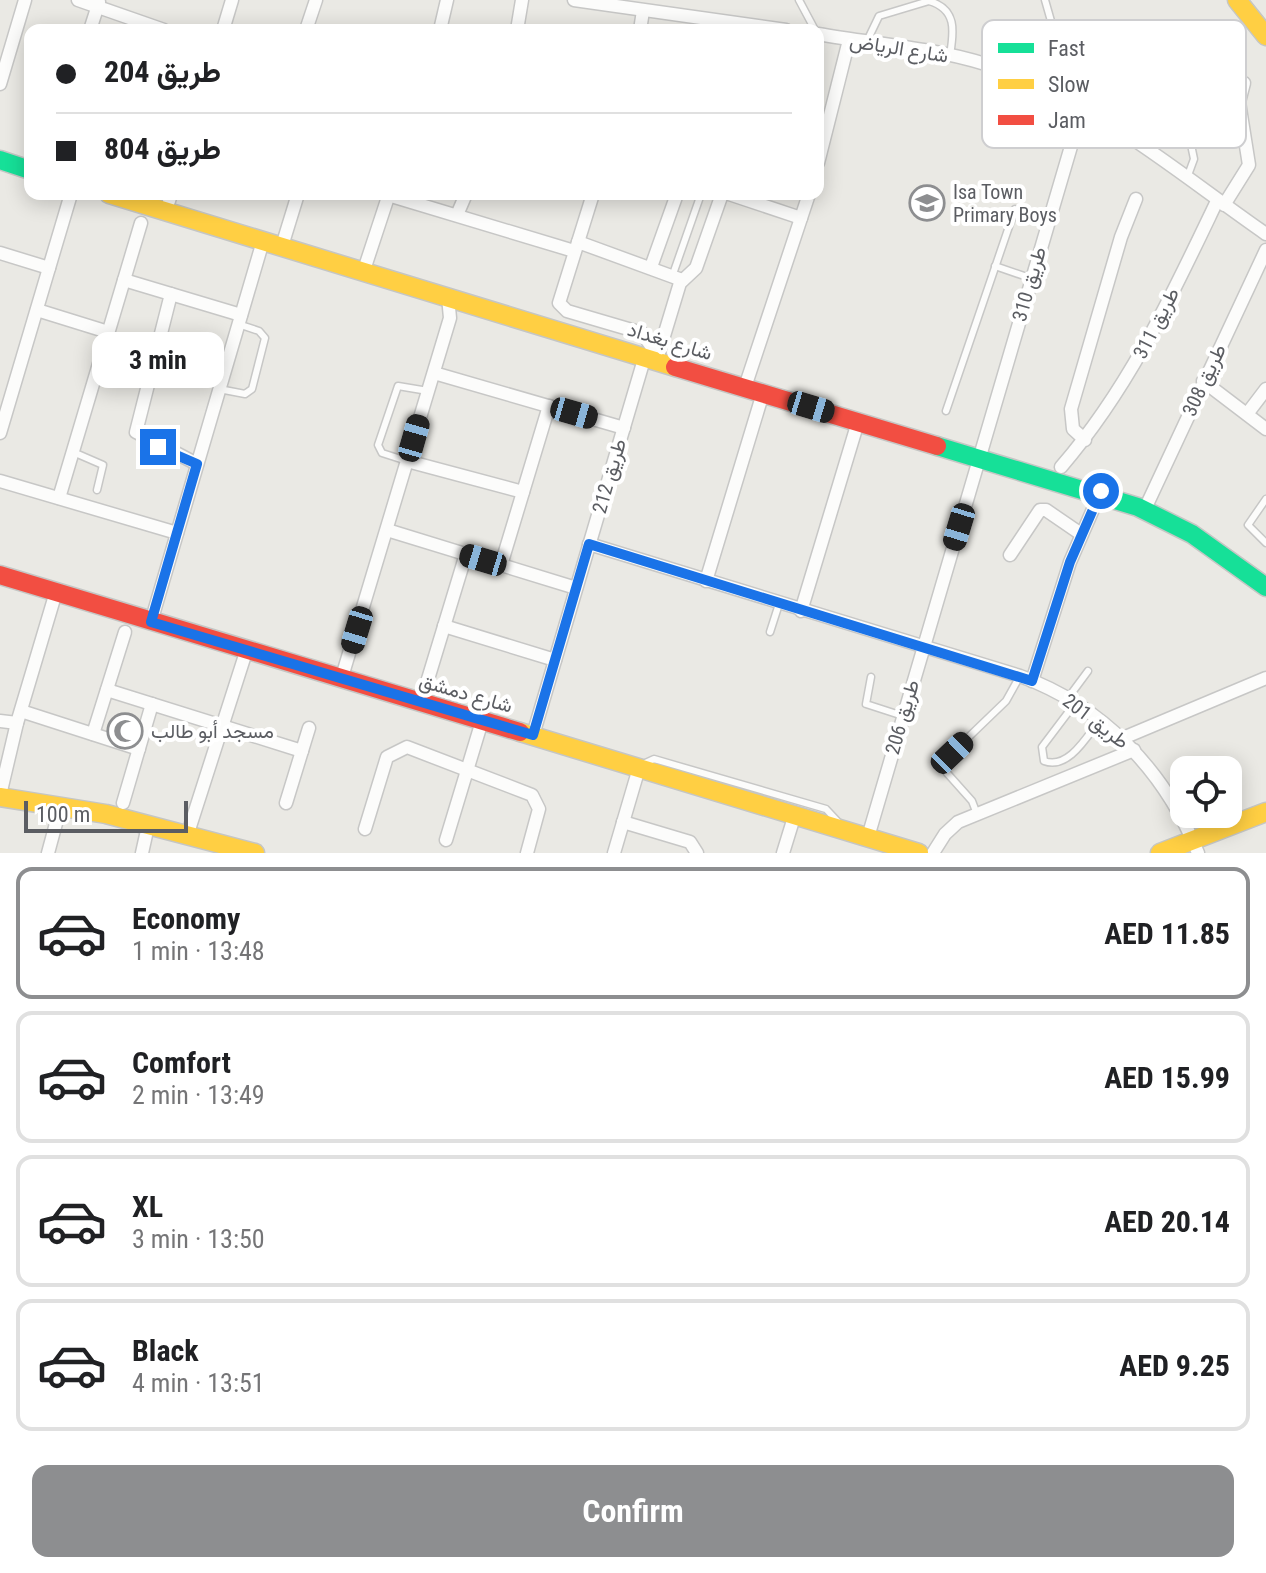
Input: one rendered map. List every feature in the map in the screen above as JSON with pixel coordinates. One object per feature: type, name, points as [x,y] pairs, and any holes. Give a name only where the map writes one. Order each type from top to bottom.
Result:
[{"type":"street","points":[[1,79],[25,0]]},
{"type":"street","points":[[78,0],[98,3],[141,24]]},
{"type":"street","points":[[225,24],[232,0]]},
{"type":"street","points":[[310,24],[316,0]]},
{"type":"street","points":[[441,24],[447,0]]},
{"type":"street","points":[[518,24],[522,0]]},
{"type":"street","points":[[574,0],[617,3],[643,11],[741,24]]},
{"type":"street","points":[[1237,0],[1266,36]]},
{"type":"street","points":[[92,24],[98,3]]},
{"type":"street","points":[[641,24],[643,11]]},
{"type":"street","name":"شارع الرياض","points":[[824,34],[950,55],[982,65]]},
{"type":"street","points":[[824,134],[849,40]]},
{"type":"street","name":"طريق 311","points":[[1061,467],[1085,440],[1149,340],[1221,203],[1249,165],[1246,146]]},
{"type":"street","name":"طريق 310","points":[[979,459],[1070,148]]},
{"type":"street","name":"شارع الرياض","points":[[1141,148],[1266,234]]},
{"type":"street","points":[[0,160],[24,168]]},
{"type":"street","points":[[1085,440],[1073,429],[1071,409],[1121,237],[1136,199]]},
{"type":"street","points":[[0,433],[6,389],[37,310],[69,200]]},
{"type":"street","name":"شارع بغداد","points":[[129,200],[363,273],[653,357],[1051,481],[1101,491],[1212,545],[1266,587]]},
{"type":"street","points":[[282,246],[296,200]]},
{"type":"street","points":[[363,273],[386,200]]},
{"type":"street","points":[[408,200],[651,267],[677,277]]},
{"type":"street","points":[[457,215],[463,200]]},
{"type":"street","points":[[591,200],[559,295],[561,306],[642,333],[653,357]]},
{"type":"street","points":[[651,267],[675,200]]},
{"type":"street","name":"طريق 212","points":[[533,735],[624,428],[653,357],[677,277],[696,268],[720,200]]},
{"type":"street","points":[[747,200],[801,218]]},
{"type":"street","points":[[706,581],[754,390],[807,200]]},
{"type":"street","points":[[59,498],[141,223]]},
{"type":"street","points":[[151,622],[263,241]]},
{"type":"street","name":"طريق 308","points":[[1144,511],[1266,250]]},
{"type":"street","points":[[0,253],[49,268]]},
{"type":"street","points":[[124,280],[240,320]]},
{"type":"street","points":[[171,294],[136,432],[197,464]]},
{"type":"street","points":[[341,680],[450,318],[448,297]]},
{"type":"street","points":[[450,318],[467,303]]},
{"type":"street","points":[[37,310],[108,332]]},
{"type":"street","points":[[434,373],[624,428]]},
{"type":"street","points":[[1203,381],[1266,429]]},
{"type":"street","points":[[1247,414],[1266,389]]},
{"type":"street","points":[[501,565],[549,406]]},
{"type":"street","points":[[801,611],[858,422]]},
{"type":"street","name":"طريق 206","points":[[868,837],[979,459]]},
{"type":"street","points":[[407,461],[523,492]]},
{"type":"street","points":[[0,481],[177,533]]},
{"type":"street","points":[[1026,678],[1081,534],[1101,491]]},
{"type":"street","points":[[1010,555],[1040,510],[1046,510],[1081,534]]},
{"type":"street","points":[[387,530],[576,588]]},
{"type":"street","name":"طريق 201","points":[[589,544],[1026,678],[1072,700],[1100,719],[1134,750],[1155,775],[1195,846]]},
{"type":"street","name":"شارع بغداد","points":[[1212,545],[1266,599]]},
{"type":"street","points":[[425,689],[466,554]]},
{"type":"street","name":"شارع دمشق","points":[[0,575],[246,652],[533,735],[919,853]]},
{"type":"street","points":[[56,592],[19,717],[0,796],[61,805],[247,852]]},
{"type":"street","points":[[444,626],[555,660]]},
{"type":"street","points":[[93,734],[125,632]]},
{"type":"street","points":[[187,836],[246,652]]},
{"type":"street","points":[[1123,738],[1266,678]]},
{"type":"street","points":[[107,690],[302,751]]},
{"type":"street","points":[[123,803],[152,704]]},
{"type":"street","points":[[0,721],[19,717],[93,734],[139,749]]},
{"type":"street","points":[[446,840],[482,721]]},
{"type":"street","points":[[286,803],[309,728]]},
{"type":"street","points":[[365,829],[387,757],[407,747],[535,798],[539,809],[527,853]]},
{"type":"street","points":[[933,853],[948,829],[977,814],[1134,750]]},
{"type":"street","points":[[614,853],[639,768]]},
{"type":"street","points":[[48,853],[61,805]]},
{"type":"street","points":[[1160,853],[1195,846],[1266,812]]},
{"type":"street","points":[[783,853],[795,814]]},
{"type":"street","points":[[623,822],[690,842],[697,853]]},
{"type":"street","points":[[142,853],[148,826]]},
{"type":"lane","points":[[799,0],[812,24]]},
{"type":"lane","points":[[1045,0],[1051,20]]},
{"type":"lane","points":[[867,41],[870,27],[879,16],[929,1],[943,8],[953,20],[950,55]]},
{"type":"lane","points":[[1187,178],[1194,159],[1192,148]]},
{"type":"lane","points":[[677,277],[699,200]]},
{"type":"lane","points":[[946,411],[1015,209]]},
{"type":"lane","points":[[995,266],[1030,278]]},
{"type":"lane","points":[[219,389],[245,394],[252,389],[265,338],[240,320]]},
{"type":"lane","points":[[407,461],[382,453],[378,445],[398,386],[428,391]]},
{"type":"lane","points":[[73,452],[103,465],[97,490]]},
{"type":"lane","points":[[1266,499],[1248,525],[1266,543]]},
{"type":"lane","points":[[770,632],[779,604]]},
{"type":"lane","points":[[1088,671],[1042,747],[1044,761],[1053,763],[1071,756],[1100,719]]},
{"type":"lane","points":[[871,677],[866,704],[903,716]]},
{"type":"lane","points":[[952,753],[1026,678]]},
{"type":"lane","points":[[639,768],[646,761],[654,759],[826,809],[835,815],[842,828]]},
{"type":"lane","points":[[947,773],[970,798],[977,814]]},
{"type":"traffic: fast","points":[[0,160],[24,168]]},
{"type":"traffic: fast","points":[[937,446],[1138,507],[1192,534],[1266,587]]},
{"type":"traffic: slow","points":[[1237,0],[1266,36]]},
{"type":"traffic: slow","points":[[129,200],[675,367]]},
{"type":"traffic: slow","points":[[520,732],[919,853]]},
{"type":"traffic: slow","points":[[0,797],[106,814],[255,853]]},
{"type":"traffic: slow","points":[[1160,853],[1266,812]]},
{"type":"traffic: jam","points":[[675,367],[937,446]]},
{"type":"traffic: jam","points":[[0,575],[520,732]]},
{"type":"place","name":"Isa Town Primary Boys","points":[[927,203]]},
{"type":"place","name":"مسجد أبو طالب","points":[[125,731]]},
{"type":"route","points":[[158,447],[197,464],[151,622],[533,735],[589,544],[1032,681],[1070,562],[1101,491]]}]
